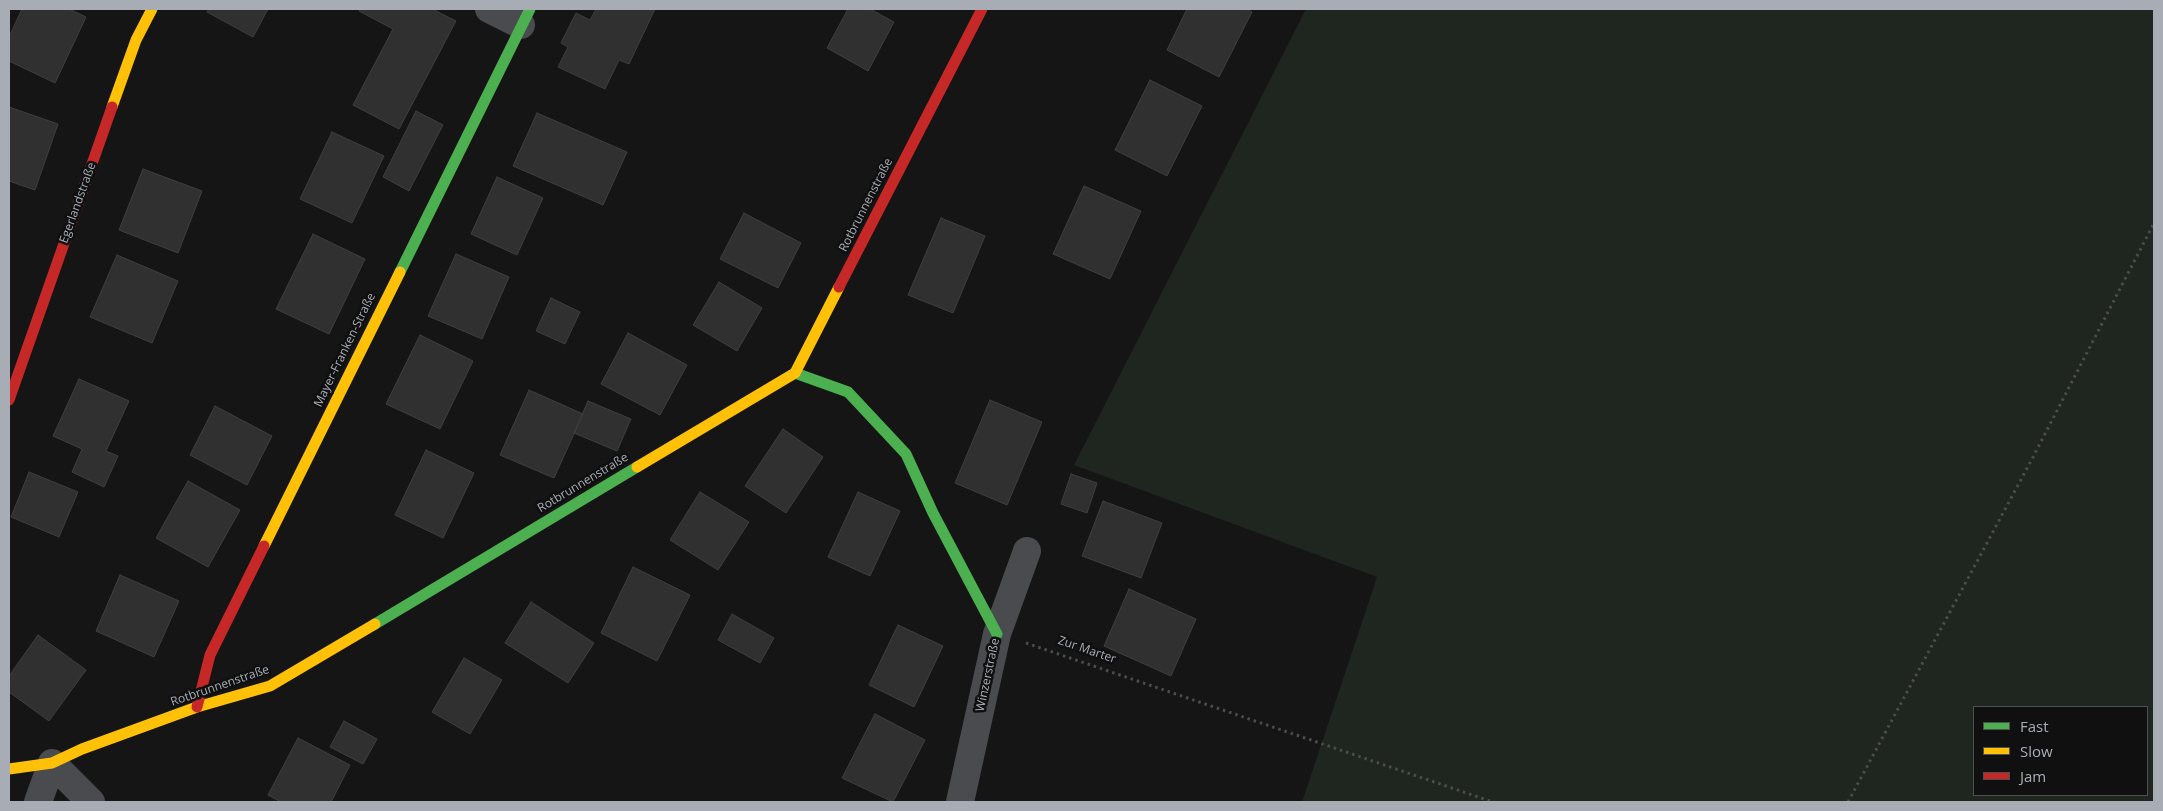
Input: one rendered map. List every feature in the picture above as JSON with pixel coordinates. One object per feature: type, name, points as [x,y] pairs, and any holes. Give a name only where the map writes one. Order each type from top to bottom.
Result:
[{"type":"street","name":"Egerlandstraße","points":[[9,400],[136,40],[152,9]]},
{"type":"street","points":[[489,9],[525,17]]},
{"type":"street","name":"Rotbrunnenstraße","points":[[9,769],[52,763],[82,749],[197,707],[270,686],[795,372],[982,9]]},
{"type":"street","name":"Mayer-Franken-Straße","points":[[197,707],[210,655],[525,17]]},
{"type":"street","points":[[795,372],[848,392],[906,454],[933,513],[997,634]]},
{"type":"street","name":"Winzerstraße","points":[[960,802],[997,634],[1027,551]]},
{"type":"street","points":[[38,802],[52,763],[91,802]]},
{"type":"path","points":[[1848,802],[2032,459],[2154,224]]},
{"type":"path","name":"Zur Marter","points":[[997,634],[1493,802]]},
{"type":"shaded area","points":[[1306,9],[2154,9],[2154,802],[1302,802],[1377,577],[1074,465]]},
{"type":"building","points":[[22,9],[69,9],[86,17],[55,83],[9,61],[9,37]]},
{"type":"building","points":[[209,9],[268,9],[253,37],[207,12]]},
{"type":"building","points":[[360,9],[432,9],[456,21],[399,129],[353,105],[393,29],[359,11]]},
{"type":"building","points":[[596,9],[655,9],[629,64],[619,60],[605,89],[558,67],[568,47],[561,43],[576,13],[590,20]]},
{"type":"building","points":[[848,9],[870,9],[894,22],[868,71],[827,48]]},
{"type":"building","points":[[1187,9],[1246,9],[1252,12],[1219,77],[1167,50]]},
{"type":"building","points":[[1150,80],[1202,106],[1167,176],[1115,150]]},
{"type":"building","points":[[9,107],[58,124],[35,190],[9,181]]},
{"type":"building","points":[[416,111],[443,125],[409,191],[383,177]]},
{"type":"building","points":[[537,113],[627,152],[603,205],[513,166]]},
{"type":"building","points":[[332,132],[384,156],[352,223],[300,199]]},
{"type":"building","points":[[143,169],[202,191],[178,253],[119,230]]},
{"type":"building","points":[[497,177],[543,198],[517,255],[471,234]]},
{"type":"building","points":[[1084,186],[1141,211],[1110,279],[1053,254]]},
{"type":"building","points":[[744,213],[801,243],[778,288],[720,259]]},
{"type":"building","points":[[941,218],[985,236],[953,313],[908,295]]},
{"type":"building","points":[[313,234],[365,259],[329,334],[276,309]]},
{"type":"building","points":[[456,254],[509,277],[482,339],[428,316]]},
{"type":"building","points":[[117,255],[178,281],[152,343],[90,317]]},
{"type":"building","points":[[719,282],[762,308],[737,351],[693,325]]},
{"type":"building","points":[[551,298],[580,312],[565,344],[536,331]]},
{"type":"building","points":[[628,333],[687,365],[660,415],[601,384]]},
{"type":"building","points":[[420,335],[473,361],[440,429],[386,404]]},
{"type":"building","points":[[79,379],[129,401],[106,451],[118,456],[104,487],[72,472],[82,449],[53,436]]},
{"type":"building","points":[[529,390],[583,414],[554,478],[500,455]]},
{"type":"building","points":[[990,400],[1042,422],[1007,505],[955,483]]},
{"type":"building","points":[[588,401],[631,419],[617,451],[574,433]]},
{"type":"building","points":[[215,406],[272,436],[247,485],[190,455]]},
{"type":"building","points":[[783,429],[823,457],[786,513],[745,486]]},
{"type":"building","points":[[426,450],[474,473],[443,538],[395,515]]},
{"type":"building","points":[[29,472],[78,492],[59,537],[11,517]]},
{"type":"building","points":[[1071,474],[1097,483],[1087,513],[1061,504]]},
{"type":"building","points":[[188,481],[240,510],[208,567],[156,538]]},
{"type":"building","points":[[700,492],[749,522],[718,570],[670,540]]},
{"type":"building","points":[[858,492],[900,511],[870,576],[828,557]]},
{"type":"building","points":[[1103,501],[1162,523],[1141,578],[1082,556]]},
{"type":"building","points":[[633,567],[690,595],[657,661],[601,633]]},
{"type":"building","points":[[120,575],[179,601],[154,657],[96,631]]},
{"type":"building","points":[[1129,589],[1196,619],[1171,676],[1104,646]]},
{"type":"building","points":[[531,602],[594,643],[568,683],[505,643]]},
{"type":"building","points":[[732,614],[774,638],[760,663],[718,640]]},
{"type":"building","points":[[898,625],[943,646],[914,707],[869,685]]},
{"type":"building","points":[[38,635],[86,670],[49,721],[9,692],[9,676]]},
{"type":"building","points":[[464,658],[502,680],[470,734],[432,712]]},
{"type":"building","points":[[875,714],[925,740],[893,802],[842,778]]},
{"type":"building","points":[[344,721],[377,739],[363,764],[330,747]]},
{"type":"building","points":[[298,738],[350,765],[331,802],[281,802],[268,795]]},
{"type":"traffic: fast","points":[[400,272],[530,9]]},
{"type":"traffic: fast","points":[[795,373],[848,392],[906,454],[933,513],[997,634]]},
{"type":"traffic: fast","points":[[375,624],[637,467]]},
{"type":"traffic: slow","points":[[112,107],[136,40],[152,9]]},
{"type":"traffic: slow","points":[[264,546],[400,272]]},
{"type":"traffic: slow","points":[[637,467],[795,373],[839,287]]},
{"type":"traffic: slow","points":[[9,769],[52,763],[82,749],[197,707],[270,686],[375,624]]},
{"type":"traffic: jam","points":[[839,287],[982,9]]},
{"type":"traffic: jam","points":[[9,400],[112,107]]},
{"type":"traffic: jam","points":[[197,707],[210,655],[264,546]]}]
